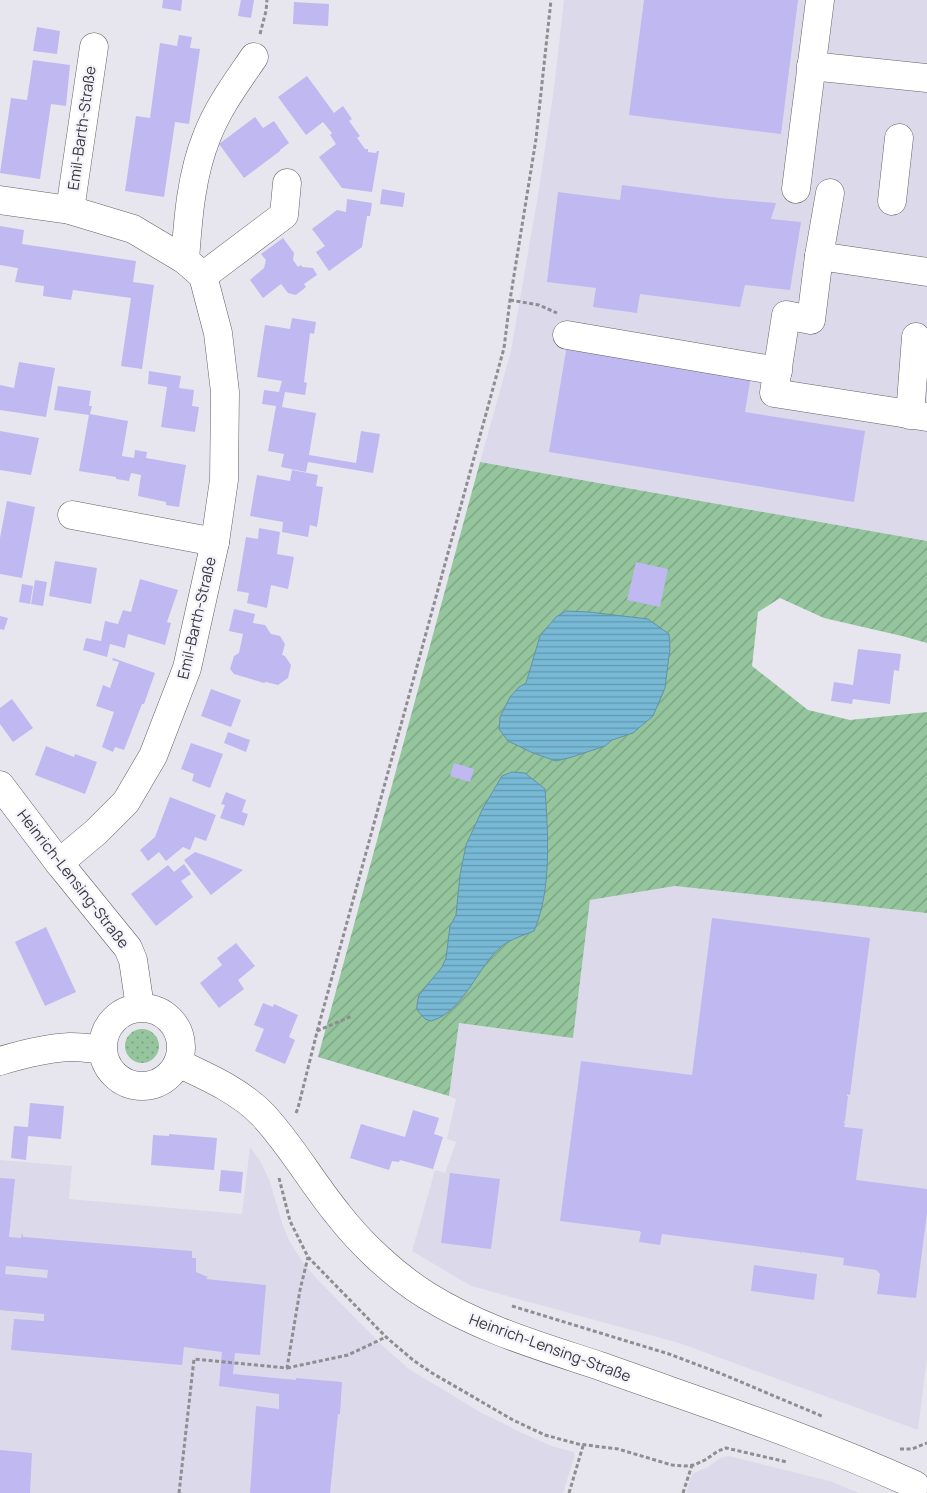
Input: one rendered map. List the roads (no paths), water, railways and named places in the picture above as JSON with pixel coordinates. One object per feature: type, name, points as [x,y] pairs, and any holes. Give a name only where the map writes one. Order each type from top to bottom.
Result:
[{"type":"street","points":[[796,189],[820,0]]},
{"type":"street","name":"Emil-Barth-Straße","points":[[59,863],[96,832],[126,802],[153,756],[187,668],[215,542],[224,480],[225,392],[218,333],[194,268],[188,211],[206,136],[257,46]]},
{"type":"street","name":"Emil-Barth-Straße","points":[[70,210],[94,47]]},
{"type":"street","points":[[811,66],[927,78]]},
{"type":"street","points":[[892,201],[899,138]]},
{"type":"street","points":[[194,268],[284,215],[287,183]]},
{"type":"street","points":[[830,193],[819,256],[811,320],[786,315],[774,393],[918,416],[916,337]]},
{"type":"street","name":"Emil-Barth-Straße","points":[[0,200],[70,210],[133,229],[194,268]]},
{"type":"street","points":[[819,256],[927,272]]},
{"type":"street","points":[[567,335],[778,371]]},
{"type":"street","name":"Emil-Barth-Straße","points":[[72,515],[215,542]]},
{"type":"street","name":"Heinrich-Lensing-Straße","points":[[0,785],[59,863],[128,948],[133,960],[140,1007]]},
{"type":"street","points":[[140,1007],[159,1011],[168,1017],[175,1025],[181,1043],[178,1063],[171,1074],[160,1082],[148,1086],[135,1086],[122,1082],[112,1073],[105,1062],[102,1049],[103,1037],[108,1026],[116,1016],[126,1010],[140,1007]]},
{"type":"street","points":[[0,1061],[50,1049],[71,1047],[102,1049]]},
{"type":"street","name":"Heinrich-Lensing-Straße","points":[[178,1063],[223,1085],[249,1102],[263,1115],[354,1233],[397,1274],[434,1300],[503,1334],[811,1440],[918,1482]]},
{"type":"water","points":[[566,611],[648,619],[669,634],[670,648],[665,688],[653,716],[633,733],[612,740],[605,746],[556,761],[508,741],[499,729],[500,717],[510,697],[519,687],[526,683],[540,636],[556,617]]},
{"type":"water","points":[[512,772],[525,773],[545,789],[547,861],[544,898],[540,915],[534,931],[509,941],[493,954],[453,1008],[443,1016],[431,1021],[425,1019],[417,1010],[419,995],[442,967],[446,958],[450,926],[456,915],[460,875],[466,845],[483,808],[502,776]]}]
